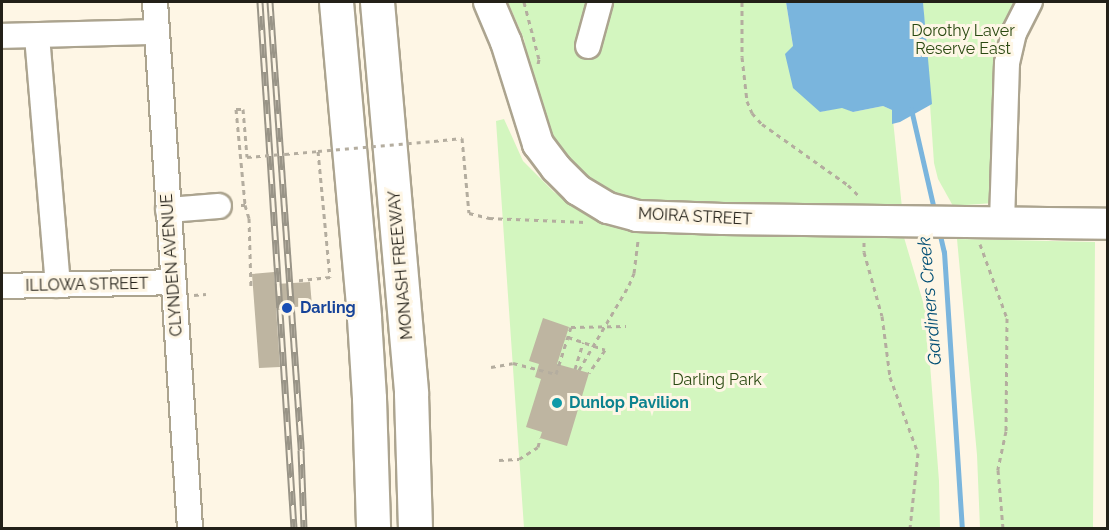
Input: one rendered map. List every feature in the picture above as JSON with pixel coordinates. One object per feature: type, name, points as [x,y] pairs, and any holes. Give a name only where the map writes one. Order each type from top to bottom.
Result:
[{"type":"highway","points":[[336,2],[364,318],[372,528]]},
{"type":"highway","name":"MONASH FREEWAY","points":[[377,2],[411,394],[415,528]]},
{"type":"main road","name":"MOIRA STREET","points":[[489,2],[506,42],[538,144],[556,168],[578,190],[608,207],[637,216],[902,221],[968,230],[1002,222],[1107,224]]},
{"type":"street","name":"CLYNDEN AVENUE","points":[[155,2],[190,528]]},
{"type":"street","points":[[588,46],[600,2]]},
{"type":"street","points":[[1002,222],[1007,63],[1014,33],[1030,2]]},
{"type":"street","points":[[2,36],[157,32]]},
{"type":"street","points":[[37,36],[58,285]]},
{"type":"street","points":[[168,210],[219,206]]},
{"type":"street","name":"ILLOWA STREET","points":[[2,286],[173,282]]},
{"type":"path","points":[[524,2],[539,59],[537,67]]},
{"type":"path","points":[[742,2],[742,57],[747,101],[752,113],[762,124],[848,185],[860,197],[864,207]]},
{"type":"path","points":[[244,196],[236,109],[243,109],[247,157],[462,138],[469,213],[489,218],[587,222]]},
{"type":"path","points":[[294,281],[330,277],[318,150]]},
{"type":"path","points":[[245,205],[249,218],[251,288]]},
{"type":"path","points":[[968,230],[1007,318],[1006,431],[998,470],[1003,528]]},
{"type":"path","points":[[583,342],[577,370],[634,273],[638,231]]},
{"type":"path","points":[[864,238],[864,252],[882,316],[890,377],[918,453],[910,528]]},
{"type":"path","points":[[492,367],[513,363],[556,374],[571,327],[626,326]]},
{"type":"path","points":[[568,337],[605,350],[589,374]]},
{"type":"path","points":[[499,460],[519,459],[538,447],[540,438]]},
{"type":"green space","points":[[508,2],[786,2],[793,46],[820,112],[842,107],[853,112],[883,106],[892,110],[902,208],[724,203],[661,205],[620,199],[592,186],[548,139],[532,83],[524,39]]},
{"type":"green space","name":"Dorothy Laver Reserve East","points":[[923,2],[1019,2],[993,203],[953,206],[938,179],[934,163]]},
{"type":"green space","name":"Darling Park","points":[[504,119],[523,161],[554,192],[596,221],[614,227],[638,231],[903,234],[926,312],[939,481],[940,528],[524,528],[496,121]]},
{"type":"green space","points":[[957,239],[1095,242],[1093,528],[980,528],[977,455]]},
{"type":"water","points":[[786,2],[923,2],[932,104],[892,124],[892,110],[883,106],[853,112],[842,108],[820,112],[793,88],[785,54],[793,46]]},
{"type":"building","points":[[274,272],[275,284],[310,282],[312,306],[276,308],[280,367],[259,368],[252,274]]},
{"type":"building","name":"Dunlop Pavilion","points":[[543,318],[569,327],[557,364],[589,373],[567,446],[540,438],[542,432],[526,427],[541,379],[535,377],[539,364],[529,361]]},
{"type":"waterway","name":"Gardiners Creek","points":[[911,109],[935,214]]},
{"type":"waterway","name":"Gardiners Creek","points":[[939,231],[944,252],[962,528]]},
{"type":"railway","points":[[260,2],[294,528]]},
{"type":"railway","points":[[270,2],[301,450],[304,528]]},
{"type":"place","name":"Darling","points":[[287,308]]},
{"type":"place","name":"Dunlop Pavilion","points":[[557,403]]}]
